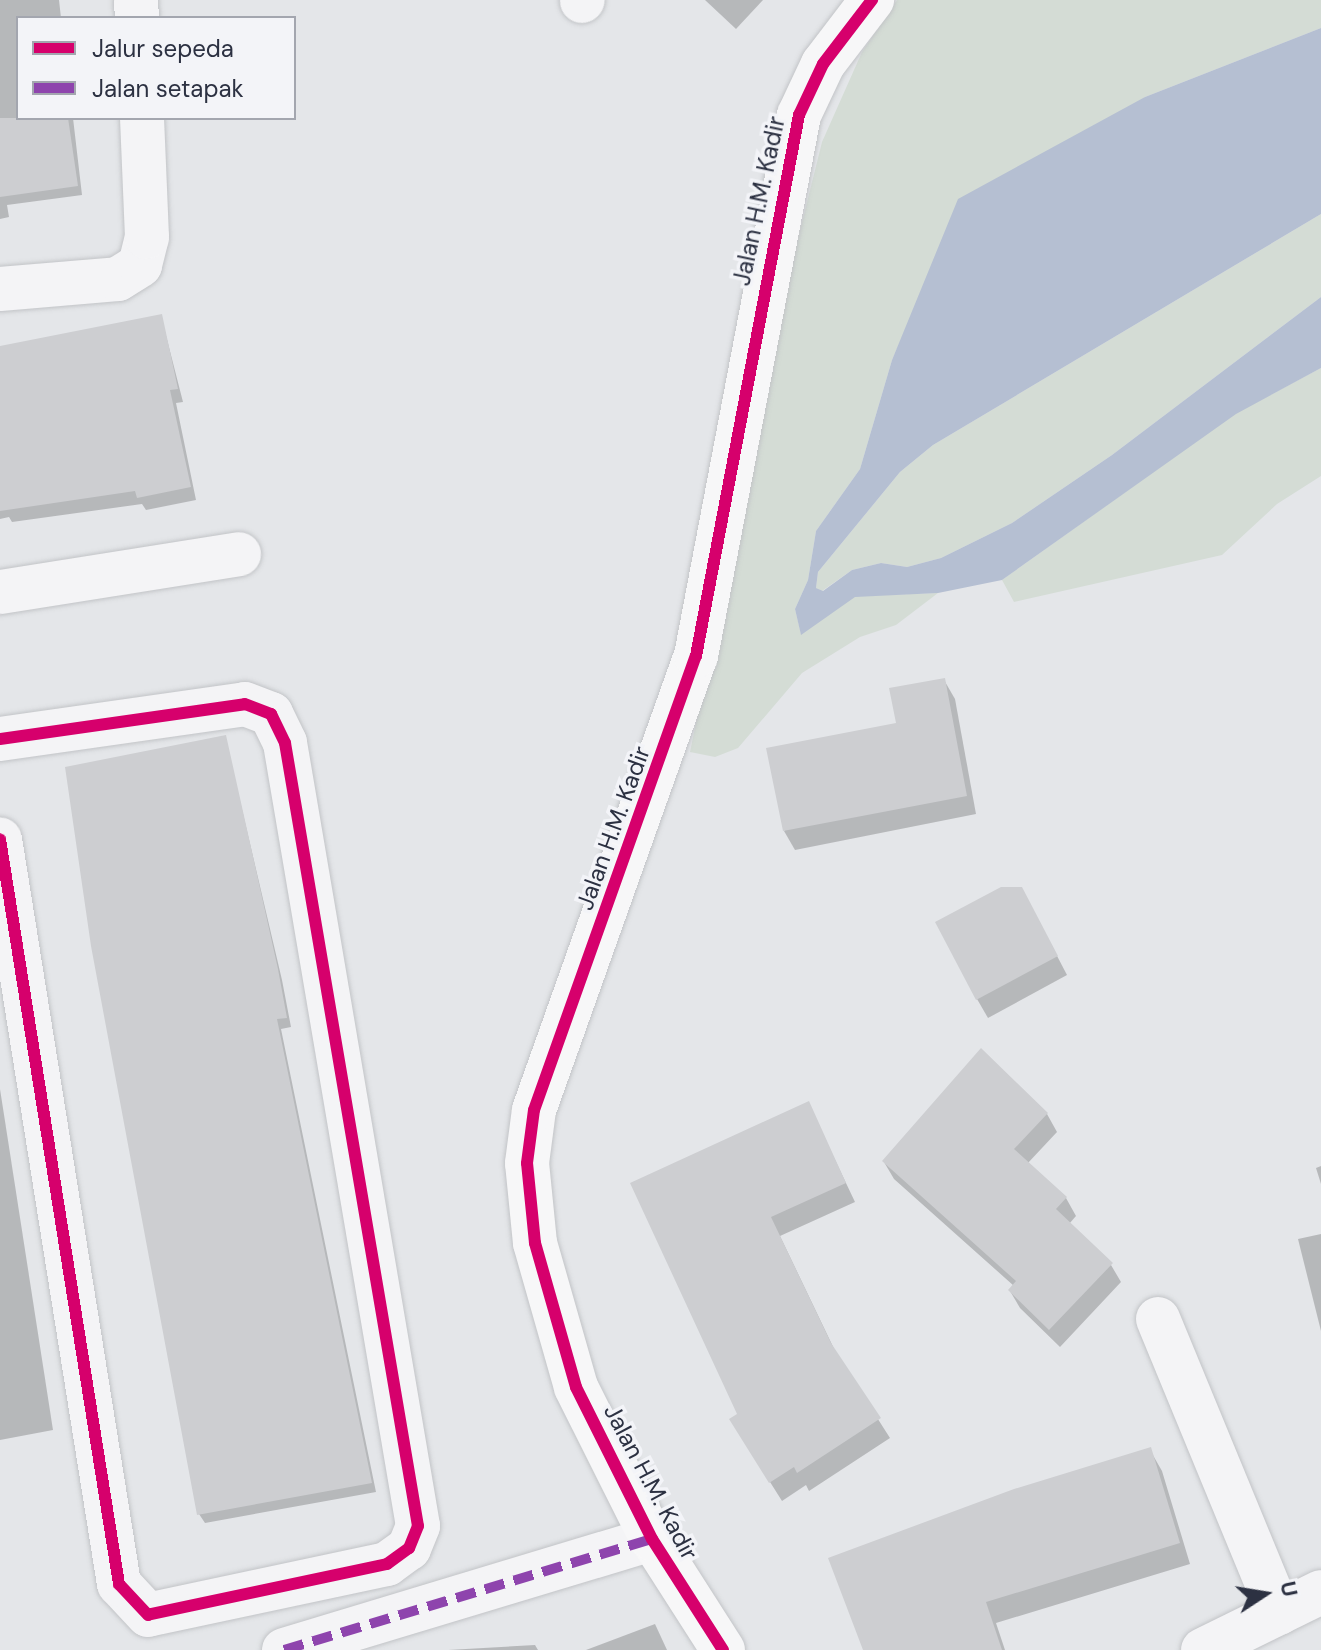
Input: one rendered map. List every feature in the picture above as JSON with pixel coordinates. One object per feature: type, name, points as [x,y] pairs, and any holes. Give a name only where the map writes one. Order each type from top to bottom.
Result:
[{"type":"street","name":"Jalan H.M. Kadir","points":[[723,1650],[652,1539],[576,1387],[551,1310],[535,1243],[527,1163],[534,1110],[696,656],[799,115],[823,64],[872,0]]},
{"type":"street","points":[[0,289],[118,279],[140,265],[147,237],[142,120]]},
{"type":"street","points":[[0,592],[239,554]]},
{"type":"street","points":[[0,739],[245,704],[271,714],[285,743],[418,1526],[409,1548],[387,1564],[148,1615],[119,1584],[0,839]]},
{"type":"street","points":[[1158,1319],[1279,1613]]},
{"type":"street","points":[[284,1650],[652,1539]]},
{"type":"street","points":[[1203,1650],[1321,1592]]},
{"type":"shaded area","points":[[897,0],[1321,0],[1321,28],[1145,97],[920,296],[892,360],[860,469],[816,531],[808,580],[795,609],[801,634],[855,596],[938,593],[896,625],[860,637],[802,673],[738,748],[715,757],[690,752],[781,307],[822,142],[862,52]]},
{"type":"shaded area","points":[[1321,214],[1321,297],[1112,455],[1012,523],[941,558],[907,567],[881,563],[852,570],[822,591],[816,588],[818,572],[900,472],[933,445]]},
{"type":"shaded area","points":[[1321,368],[1321,476],[1277,504],[1222,555],[1014,602],[1002,580],[1236,413]]},
{"type":"water","points":[[1321,28],[1321,214],[933,445],[900,472],[818,572],[816,588],[823,591],[852,570],[881,563],[907,567],[941,558],[1012,523],[1112,455],[1321,297],[1321,368],[1236,414],[1002,580],[938,593],[855,597],[801,635],[795,609],[808,580],[816,531],[860,469],[892,360],[958,199],[1145,97]]},
{"type":"building","points":[[0,118],[68,120],[78,186],[0,197]]},
{"type":"building","points":[[162,314],[178,389],[170,390],[191,487],[137,498],[135,491],[0,511],[0,346]]},
{"type":"building","points":[[945,678],[967,796],[783,831],[766,748],[896,723],[889,688]]},
{"type":"building","points":[[226,735],[278,969],[287,1018],[277,1019],[372,1483],[197,1515],[91,946],[65,767]]},
{"type":"building","points":[[1001,887],[1022,887],[1058,956],[976,1000],[935,922]]},
{"type":"building","points":[[981,1048],[1048,1113],[1014,1149],[1067,1197],[1056,1209],[1113,1263],[1049,1330],[1008,1290],[1016,1281],[882,1161]]},
{"type":"building","points":[[809,1101],[846,1183],[771,1217],[831,1343],[881,1418],[797,1473],[794,1467],[769,1483],[729,1419],[737,1414],[630,1183]]},
{"type":"building","points":[[1151,1447],[1180,1543],[986,1602],[1002,1650],[863,1650],[828,1558],[1014,1489]]},
{"type":"marked path","points":[[284,1650],[652,1539]]},
{"type":"cycle path","points":[[723,1650],[652,1539],[576,1387],[535,1243],[527,1163],[534,1110],[696,656],[799,115],[823,64],[872,0]]},
{"type":"cycle path","points":[[0,739],[245,704],[271,714],[285,743],[418,1526],[409,1548],[387,1564],[148,1615],[119,1584],[0,839]]}]
